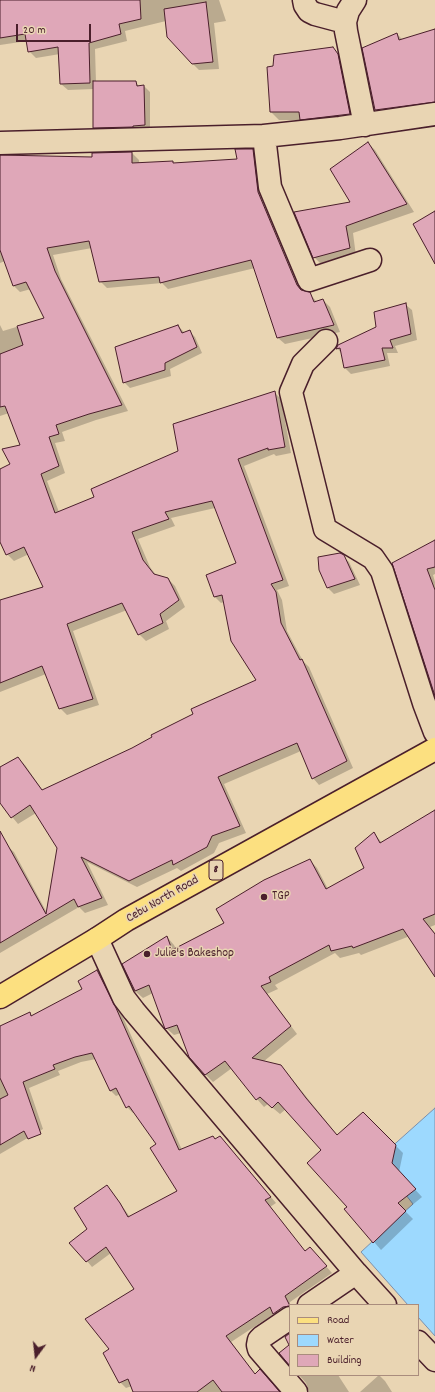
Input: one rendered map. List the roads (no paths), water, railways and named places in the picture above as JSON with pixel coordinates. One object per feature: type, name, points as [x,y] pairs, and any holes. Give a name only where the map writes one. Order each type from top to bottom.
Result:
[{"type":"main road","name":"Cebu North Road","points":[[0,997],[126,920],[435,749]]},
{"type":"street","points":[[304,0],[309,11],[345,22]]},
{"type":"street","points":[[355,0],[348,11],[345,22],[365,124]]},
{"type":"street","points":[[0,143],[264,136],[340,128],[435,114]]},
{"type":"street","points":[[264,136],[270,186],[309,280],[370,260]]},
{"type":"street","points":[[326,341],[303,364],[291,392],[325,529],[373,558],[382,570],[424,703],[435,732]]},
{"type":"street","points":[[97,939],[124,998],[134,1011],[356,1273],[384,1304]]},
{"type":"street","points":[[310,1304],[356,1273]]},
{"type":"street","points":[[289,1319],[262,1337],[259,1340],[258,1345],[259,1349],[296,1392]]},
{"type":"street","points":[[419,1343],[435,1360]]},
{"type":"water","points":[[435,1108],[435,1336],[419,1318],[419,1304],[407,1304],[361,1252],[413,1204],[378,1159]]},
{"type":"place","name":"TGP","points":[[264,897]]},
{"type":"place","name":"Julie's Bakeshop","points":[[147,954]]}]
